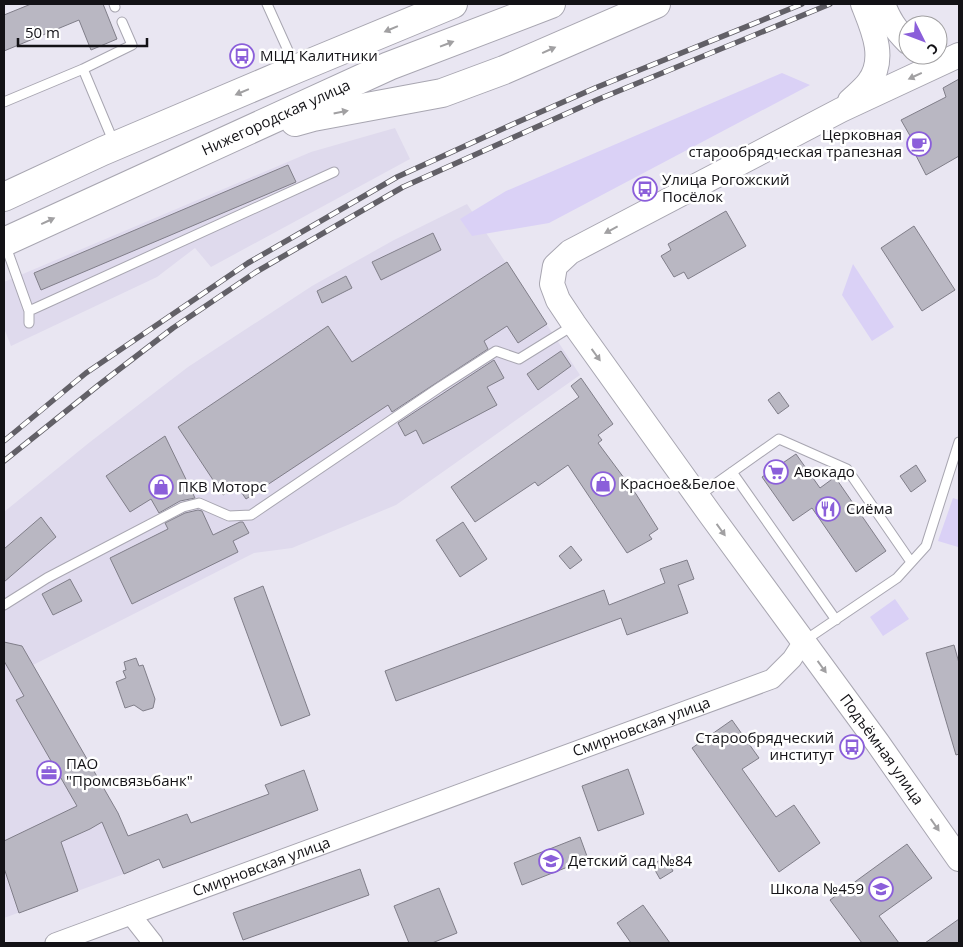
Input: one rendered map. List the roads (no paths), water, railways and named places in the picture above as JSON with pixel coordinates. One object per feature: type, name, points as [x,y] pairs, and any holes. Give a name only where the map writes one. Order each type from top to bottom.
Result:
[{"type":"main road","name":"Нижегородская улица","points":[[4,242],[389,66],[551,4]]},
{"type":"main road","points":[[210,148],[313,117],[442,93],[504,70],[656,4]]},
{"type":"main road","points":[[4,198],[109,148],[443,7]]},
{"type":"street","points":[[842,110],[869,82],[876,68],[877,47],[872,27],[862,4]]},
{"type":"street","points":[[883,4],[889,20],[898,31]]},
{"type":"street","points":[[803,642],[697,497],[558,300],[552,284],[555,266],[570,252],[842,110],[959,55]]},
{"type":"street","points":[[4,185],[109,148]]},
{"type":"street","name":"Подъёмная улица","points":[[803,642],[877,742],[959,859]]},
{"type":"street","name":"Смирновская улица","points":[[55,943],[772,679],[792,659],[803,642]]},
{"type":"street","points":[[131,915],[153,943]]},
{"type":"lane","points":[[267,4],[296,68]]},
{"type":"lane","points":[[4,102],[132,45],[122,22]]},
{"type":"lane","points":[[82,68],[109,148]]},
{"type":"lane","points":[[30,311],[334,172]]},
{"type":"lane","points":[[4,242],[30,311],[29,323]]},
{"type":"lane","points":[[4,605],[47,578],[183,507],[198,503],[229,516],[251,516],[496,351],[519,359],[574,324]]},
{"type":"lane","points":[[697,497],[779,439],[847,469],[911,562]]},
{"type":"lane","points":[[803,642],[897,578],[926,546],[959,442]]},
{"type":"lane","points":[[732,472],[836,620]]},
{"type":"railway","points":[[4,441],[86,373],[248,263],[397,177],[595,88],[802,4]]},
{"type":"railway","points":[[4,461],[173,328],[256,272],[403,187],[599,99],[830,4]]},
{"type":"place","name":"МЦД Калитники","points":[[242,56]]},
{"type":"place","name":"Церковная старообрядческая трапезная","points":[[919,144]]},
{"type":"place","name":"Улица Рогожский Посёлок","points":[[645,189]]},
{"type":"place","name":"Авокадо","points":[[776,472]]},
{"type":"place","name":"Красное&Белое","points":[[603,484]]},
{"type":"place","name":"ПКВ Моторс","points":[[161,487]]},
{"type":"place","name":"Сиёма","points":[[828,509]]},
{"type":"place","name":"Старообрядческий институт","points":[[852,747]]},
{"type":"place","name":"ПАО \"Промсвязьбанк\"","points":[[49,773]]},
{"type":"place","name":"Детский сад №84","points":[[551,861]]},
{"type":"place","name":"Школа №459","points":[[881,889]]}]
